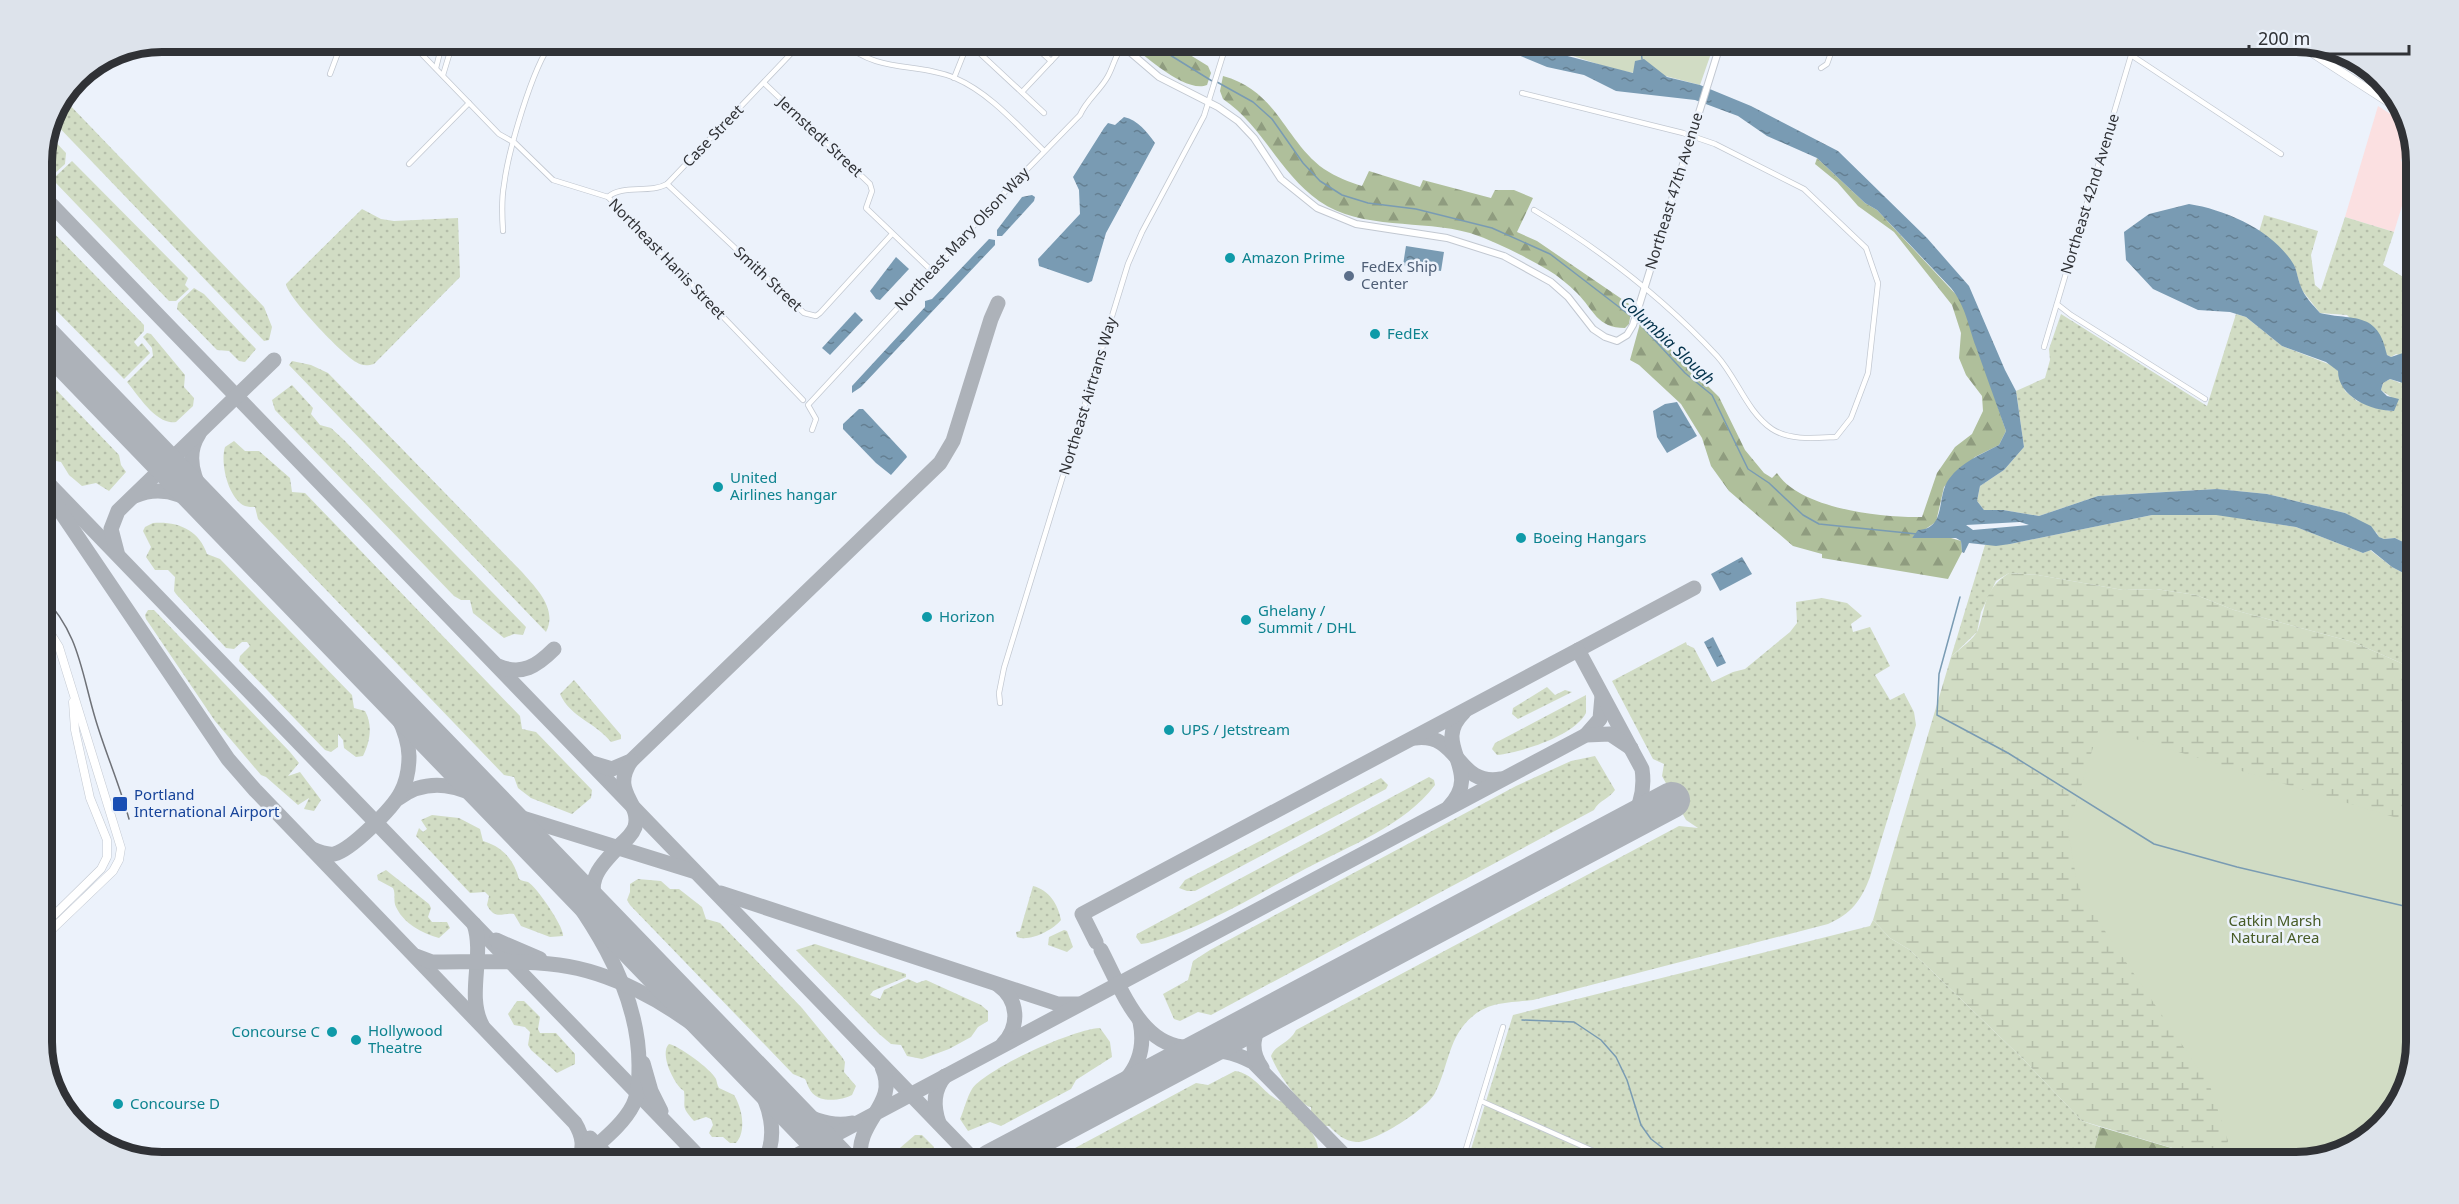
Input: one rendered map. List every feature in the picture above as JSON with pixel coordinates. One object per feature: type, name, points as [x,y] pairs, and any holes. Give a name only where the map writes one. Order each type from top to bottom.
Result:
[{"type":"main road","points":[[2313,53],[2389,102]]},
{"type":"main road","points":[[53,637],[59,646],[121,848],[116,868],[53,928]]},
{"type":"main road","points":[[53,916],[103,867],[107,845],[103,828],[98,822],[75,730],[72,689]]},
{"type":"street","name":"Northeast 47th Avenue","points":[[1209,102],[1242,125],[1281,179],[1317,208],[1356,224],[1447,238],[1504,256],[1532,270],[1557,287],[1601,335],[1613,340],[1624,338],[1633,325],[1718,52]]},
{"type":"street","points":[[1821,68],[1827,64],[1831,52]]},
{"type":"street","name":"Northeast 42nd Avenue","points":[[2044,347],[2133,52]]},
{"type":"street","points":[[330,74],[338,53]]},
{"type":"street","name":"Northeast Hanis Street","points":[[421,53],[499,134],[515,143],[554,180],[608,197],[803,400]]},
{"type":"street","points":[[436,68],[440,53]]},
{"type":"street","points":[[443,75],[450,53]]},
{"type":"street","points":[[503,231],[504,186],[535,73],[546,53]]},
{"type":"street","name":"Case Street","points":[[667,184],[792,53]]},
{"type":"street","points":[[860,53],[871,60],[954,78],[989,99],[1044,151]]},
{"type":"street","points":[[954,78],[965,53]]},
{"type":"street","points":[[982,53],[1044,113]]},
{"type":"street","points":[[1042,53],[1051,61]]},
{"type":"street","points":[[1022,93],[1059,53]]},
{"type":"street","name":"Northeast Mary Olson Way","points":[[812,430],[816,419],[808,405],[1080,115],[1086,101],[1108,77],[1116,53]]},
{"type":"street","points":[[1130,53],[1159,77],[1209,102]]},
{"type":"street","name":"Northeast Airtrans Way","points":[[1000,703],[999,693],[1004,668],[1128,264],[1209,102],[1224,53]]},
{"type":"street","points":[[2132,55],[2282,154]]},
{"type":"street","name":"Jernstedt Street","points":[[764,83],[870,183],[872,191],[866,208],[933,272]]},
{"type":"street","points":[[1522,93],[1691,135],[1804,189],[1866,248],[1878,284],[1877,302],[1868,373],[1851,418],[1836,437],[1809,438],[1773,429],[1751,407],[1737,381],[1720,360],[1645,286],[1591,245],[1534,210]]},
{"type":"street","points":[[409,164],[469,103]]},
{"type":"street","points":[[608,197],[615,192],[651,190],[667,184]]},
{"type":"street","name":"Smith Street","points":[[667,184],[804,314],[811,316],[820,313],[892,234]]},
{"type":"street","points":[[2057,304],[2205,399]]},
{"type":"street","points":[[1465,1152],[1503,1027]]},
{"type":"street","points":[[1480,1101],[1595,1152]]},
{"type":"shaded area","points":[[2378,106],[2397,118],[2401,127],[2405,147],[2401,161],[2406,165],[2406,193],[2394,232],[2345,217]]},
{"type":"green space","points":[[1562,52],[1711,52],[1700,85],[1654,73],[1634,73],[1613,69]]},
{"type":"green space","points":[[1141,53],[1186,53],[1208,66],[1211,73],[1207,85],[1198,86],[1177,79]]},
{"type":"green space","points":[[1223,76],[1241,83],[1269,104],[1310,157],[1324,169],[1347,181],[1362,186],[1369,171],[1420,187],[1423,180],[1491,198],[1495,190],[1514,190],[1533,198],[1517,232],[1537,241],[1632,306],[1629,324],[1625,328],[1608,325],[1597,317],[1567,283],[1555,275],[1500,245],[1470,233],[1354,217],[1319,201],[1293,177],[1249,122],[1223,99],[1220,91]]},
{"type":"green space","points":[[69,104],[264,307],[272,327],[269,340],[264,341],[59,127]]},
{"type":"green space","points":[[55,141],[66,153],[65,164],[53,175]]},
{"type":"green space","points":[[1817,158],[1865,203],[1877,210],[1962,301],[2006,431],[1999,445],[1975,457],[1944,487],[1936,522],[1912,538],[1951,538],[1961,541],[1962,552],[1948,579],[1822,558],[1822,554],[1793,546],[1729,491],[1711,466],[1702,438],[1681,404],[1639,365],[1630,360],[1641,320],[1719,397],[1745,450],[1764,473],[1772,478],[1777,473],[1788,485],[1804,495],[1844,509],[1886,516],[1922,517],[1937,473],[1955,447],[1972,434],[1983,411],[1982,396],[1966,375],[1959,358],[1961,333],[1952,305],[1894,232],[1858,206],[1837,182],[1815,164]]},
{"type":"green space","points":[[72,161],[188,278],[185,285],[189,289],[176,301],[169,301],[55,182],[56,176]]},
{"type":"green space","points":[[362,209],[381,219],[394,221],[458,218],[460,277],[374,364],[367,365],[356,362],[328,338],[305,313],[286,284]]},
{"type":"green space","points":[[2264,215],[2318,231],[2311,255],[2315,285],[2321,290],[2345,217],[2394,232],[2383,265],[2406,279],[2406,358],[2396,354],[2391,357],[2387,355],[2347,315],[2320,313],[2301,289],[2295,267],[2259,232]]},
{"type":"green space","points":[[53,232],[144,325],[144,331],[134,342],[138,347],[142,343],[150,353],[124,379],[53,307]]},
{"type":"green space","points":[[194,288],[204,294],[256,349],[245,362],[239,361],[229,351],[217,350],[177,309],[178,303]]},
{"type":"green space","points":[[2061,314],[2207,406],[2236,314],[2246,317],[2282,346],[2331,365],[2338,371],[2345,391],[2357,401],[2394,411],[2391,397],[2381,390],[2383,383],[2390,379],[2400,383],[2406,375],[2406,544],[2395,538],[2378,537],[2377,533],[2345,513],[2267,494],[2217,489],[2098,496],[2039,516],[2003,510],[1984,510],[1977,501],[1980,486],[2004,470],[2024,447],[2016,391],[2045,378],[2050,360],[2049,349]]},
{"type":"green space","points":[[147,333],[151,334],[185,375],[184,387],[194,398],[193,406],[176,422],[169,422],[155,414],[127,382],[153,356],[152,348],[143,337]]},
{"type":"green space","points":[[292,361],[311,365],[328,373],[522,572],[544,599],[549,615],[546,632],[289,365]]},
{"type":"green space","points":[[292,385],[313,408],[311,414],[320,425],[331,428],[344,440],[526,627],[523,635],[514,634],[504,638],[473,613],[470,600],[461,600],[454,596],[275,410],[272,400]]},
{"type":"green space","points":[[53,386],[119,455],[121,465],[126,472],[109,491],[96,483],[82,486],[69,475],[61,462],[53,460]]},
{"type":"green space","points":[[234,441],[245,451],[259,451],[290,478],[292,492],[305,493],[520,716],[522,729],[536,732],[592,790],[591,798],[572,814],[531,798],[518,788],[514,777],[504,775],[258,519],[255,507],[245,506],[234,496],[225,471],[224,454],[225,447]]},
{"type":"green space","points":[[2216,514],[2296,527],[2363,553],[2370,550],[2406,574],[2406,665],[2353,642],[2234,610],[2196,595],[2156,589],[2123,590],[2038,575],[2009,573],[1996,581],[1981,612],[1977,632],[1951,657],[1985,545],[2010,544],[2152,515]]},
{"type":"green space","points":[[153,523],[179,526],[193,533],[207,554],[220,559],[352,695],[354,708],[365,711],[369,722],[369,739],[363,756],[356,757],[344,748],[343,740],[338,734],[338,747],[331,752],[325,750],[239,661],[240,656],[250,646],[247,642],[242,642],[234,649],[226,648],[176,594],[174,591],[175,577],[168,570],[155,570],[146,557],[151,547],[143,531],[145,527]]},
{"type":"green space","points":[[2009,573],[2038,575],[2123,590],[2156,589],[2196,595],[2234,610],[2353,642],[2406,665],[2406,1056],[2401,1077],[2388,1103],[2358,1133],[2339,1143],[2311,1151],[2186,1152],[2082,1121],[2022,1058],[1910,950],[1890,938],[1873,920],[1951,657],[1978,630],[1987,598],[2001,579]]},
{"type":"green space","points":[[1822,598],[1847,603],[1862,616],[1851,624],[1853,632],[1870,627],[1890,666],[1875,675],[1890,700],[1904,693],[1914,712],[1916,725],[1870,877],[1854,906],[1843,916],[1828,924],[1533,1000],[1502,1003],[1480,1011],[1458,1033],[1440,1083],[1430,1100],[1411,1116],[1375,1137],[1356,1142],[1348,1140],[1329,1126],[1325,1126],[1311,1113],[1311,1107],[1294,1094],[1271,1056],[1296,1030],[1679,826],[1698,828],[1686,820],[1662,776],[1664,764],[1653,759],[1612,681],[1686,642],[1694,648],[1712,682],[1745,669],[1790,632],[1797,623],[1796,602]]},
{"type":"green space","points":[[148,610],[154,610],[290,752],[299,763],[288,776],[300,772],[321,800],[314,811],[304,809],[309,798],[298,805],[261,775],[215,721],[146,619],[145,615]]},
{"type":"green space","points":[[574,680],[621,735],[621,739],[611,742],[598,729],[570,709],[560,694]]},
{"type":"green space","points":[[1547,687],[1555,695],[1565,690],[1572,692],[1518,719],[1512,714],[1513,708]]},
{"type":"green space","points":[[1586,695],[1586,713],[1571,729],[1559,736],[1508,753],[1497,755],[1492,749],[1495,743]]},
{"type":"green space","name":"Catkin Marsh Natural Area","points":[[2099,728],[2406,821],[2406,1056],[2395,1090],[2379,1114],[2358,1133],[2325,1148],[2297,1152],[2224,1152],[2228,1141],[2210,1086],[2084,900],[2076,877],[2068,829]]},
{"type":"green space","points":[[1595,756],[1615,790],[1594,810],[1211,1015],[1198,1012],[1180,1021],[1174,1019],[1163,994],[1188,980],[1193,961],[1210,950],[1516,786],[1571,761]]},
{"type":"green space","points":[[1429,777],[1434,780],[1435,785],[1422,799],[1392,824],[1375,834],[1189,929],[1148,943],[1141,944],[1136,937],[1137,934]]},
{"type":"green space","points":[[1381,778],[1388,785],[1386,789],[1195,891],[1179,888],[1185,880]]},
{"type":"green space","points":[[432,815],[459,818],[480,829],[483,841],[507,855],[519,879],[528,882],[537,891],[555,916],[563,936],[550,937],[521,926],[514,914],[493,913],[487,905],[489,896],[485,892],[470,893],[416,836],[419,828],[423,832],[427,829],[421,820]]},
{"type":"green space","points":[[386,870],[429,904],[431,908],[428,917],[432,922],[447,922],[450,928],[439,938],[409,923],[396,907],[393,888],[378,880],[377,875]]},
{"type":"green space","points":[[638,879],[661,881],[670,889],[679,889],[702,907],[706,919],[720,923],[802,1008],[842,1057],[845,1062],[844,1072],[856,1086],[852,1095],[835,1100],[817,1097],[808,1087],[805,1079],[793,1074],[630,905],[627,900],[630,884]]},
{"type":"green space","points":[[1033,886],[1052,898],[1061,920],[1053,928],[1041,934],[1028,938],[1017,937],[1016,932],[1020,931]]},
{"type":"green space","points":[[1873,920],[1890,938],[1910,950],[2022,1058],[2082,1121],[2100,1127],[2094,1152],[1470,1152],[1513,1015],[1870,926]]},
{"type":"green space","points":[[1064,930],[1067,931],[1073,947],[1067,952],[1048,945],[1049,937]]},
{"type":"green space","points":[[815,944],[906,974],[906,977],[873,991],[870,995],[880,999],[884,990],[908,979],[917,983],[926,980],[981,1005],[988,1011],[988,1021],[978,1027],[971,1037],[949,1049],[922,1059],[907,1056],[901,1045],[891,1044],[878,1033],[796,950]]},
{"type":"green space","points":[[517,1001],[524,1001],[540,1017],[538,1029],[540,1033],[556,1033],[575,1054],[575,1064],[557,1073],[531,1050],[528,1045],[530,1032],[525,1027],[514,1025],[508,1014]]},
{"type":"green space","points":[[1100,1028],[1110,1042],[1112,1057],[1076,1080],[1071,1089],[1001,1126],[990,1122],[968,1131],[960,1119],[970,1092],[981,1080],[1012,1061],[1052,1042]]},
{"type":"green space","points":[[669,1044],[702,1064],[716,1079],[719,1088],[734,1095],[742,1119],[741,1132],[736,1143],[730,1143],[723,1137],[712,1137],[709,1133],[713,1125],[711,1119],[706,1117],[694,1121],[687,1112],[684,1106],[684,1091],[669,1069],[666,1048]]},
{"type":"green space","points":[[1235,1071],[1243,1073],[1272,1096],[1285,1103],[1304,1122],[1315,1137],[1318,1152],[1068,1152],[1196,1083],[1208,1085]]},
{"type":"green space","points":[[2100,1127],[2185,1152],[2094,1152]]},
{"type":"green space","points":[[915,1135],[922,1135],[934,1147],[933,1152],[895,1152]]},
{"type":"water","points":[[1512,52],[1554,52],[1633,73],[1635,61],[1644,59],[1667,77],[1700,85],[1751,106],[1838,151],[1927,238],[1969,286],[2016,391],[2024,447],[2004,470],[1980,486],[1977,501],[1984,510],[2003,510],[2039,516],[2098,496],[2217,489],[2267,494],[2345,513],[2371,526],[2379,537],[2395,538],[2406,544],[2406,574],[2392,567],[2371,550],[2363,553],[2296,527],[2216,515],[2152,515],[2010,544],[1996,546],[1969,543],[1964,553],[1961,541],[1956,538],[1912,538],[1918,530],[1927,528],[1937,518],[1945,486],[1954,473],[1972,459],[1999,445],[2006,431],[1956,295],[1877,210],[1865,203],[1817,158],[1767,136],[1738,116],[1695,100],[1616,91],[1584,75],[1547,67]],"holes":[[[2020,522],[2029,525],[1973,530],[1966,525]]]},
{"type":"water","points":[[1124,117],[1138,124],[1155,143],[1106,233],[1092,281],[1088,283],[1039,266],[1038,259],[1080,214],[1079,190],[1073,177],[1108,123],[1115,125]]},
{"type":"water","points":[[1032,195],[1035,197],[1034,201],[1002,236],[997,236],[997,230],[1022,197]]},
{"type":"water","points":[[2189,204],[2219,211],[2262,232],[2285,253],[2294,265],[2304,294],[2320,313],[2363,320],[2377,331],[2387,355],[2391,357],[2406,352],[2406,376],[2403,383],[2390,379],[2383,383],[2381,390],[2387,396],[2399,399],[2394,411],[2376,408],[2358,401],[2344,388],[2338,371],[2326,362],[2282,346],[2246,317],[2230,312],[2198,310],[2153,289],[2126,260],[2124,232],[2149,214]]},
{"type":"water","points":[[989,239],[995,240],[995,245],[861,387],[852,393],[852,386],[925,307],[925,301],[932,299]]},
{"type":"water","points":[[1406,246],[1444,252],[1441,271],[1403,265]]},
{"type":"water","points":[[896,257],[909,269],[880,300],[876,299],[870,291]]},
{"type":"water","points":[[855,312],[863,320],[830,355],[822,348]]},
{"type":"water","points":[[1677,402],[1697,436],[1667,453],[1657,437],[1653,411],[1665,404]]},
{"type":"water","points":[[859,409],[863,409],[907,457],[891,475],[843,429],[843,424]]},
{"type":"water","points":[[1742,557],[1752,574],[1720,591],[1711,574]]},
{"type":"water","points":[[1713,637],[1726,663],[1717,667],[1704,642]]},
{"type":"waterway","points":[[1641,52],[1642,59]]},
{"type":"waterway","name":"Columbia Slough","points":[[1166,53],[1212,81]]},
{"type":"waterway","name":"Columbia Slough","points":[[1217,82],[1253,102],[1272,119],[1303,163],[1320,181],[1342,195],[1368,203],[1416,209],[1492,228],[1550,254],[1632,317]]},
{"type":"waterway","name":"Columbia Slough","points":[[1638,322],[1685,373],[1712,395],[1748,469],[1769,483],[1803,515],[1819,524],[1917,534]]},
{"type":"waterway","points":[[1960,597],[1939,674],[1937,715],[2008,753],[2154,844],[2237,867],[2406,906]]},
{"type":"waterway","points":[[1522,1020],[1574,1022],[1601,1040],[1616,1057],[1627,1080],[1641,1125],[1651,1139],[1668,1152]]},
{"type":"taxiway","points":[[53,206],[966,1152]]},
{"type":"taxiway","points":[[592,763],[612,769],[631,761],[940,463],[953,441],[998,303]]},
{"type":"taxiway","points":[[117,552],[111,529],[118,511],[274,360]]},
{"type":"taxiway","points":[[135,496],[147,492],[169,492],[189,499],[218,518],[200,489],[192,467],[194,445],[199,434]]},
{"type":"taxiway","points":[[53,488],[694,1152]]},
{"type":"taxiway","points":[[53,500],[228,759],[255,790],[575,1123],[582,1142],[581,1152]]},
{"type":"taxiway","points":[[1578,650],[1694,588]]},
{"type":"taxiway","points":[[498,666],[514,670],[529,668],[554,649]]},
{"type":"taxiway","points":[[1096,942],[1082,914],[1578,650],[1642,769],[1641,797],[1630,823]]},
{"type":"taxiway","points":[[312,849],[325,854],[334,854],[351,845],[390,808],[405,784],[409,756],[406,736],[393,707],[375,681]]},
{"type":"taxiway","points":[[1586,735],[1600,719],[1602,696]]},
{"type":"taxiway","points":[[1449,807],[1459,793],[1462,781],[1452,736],[1455,724],[1464,712]]},
{"type":"taxiway","points":[[803,1152],[1586,735],[1610,734],[1631,748]]},
{"type":"taxiway","points":[[1415,738],[1430,738],[1441,743],[1475,775],[1486,779],[1501,779]]},
{"type":"taxiway","points":[[600,914],[593,893],[596,876],[605,861],[629,837],[635,827],[636,818],[624,781],[625,772],[631,761]]},
{"type":"taxiway","points":[[399,798],[410,791],[433,785],[469,792],[490,805]]},
{"type":"taxiway","points":[[484,794],[519,817],[693,871]]},
{"type":"taxiway","points":[[539,851],[574,899],[607,951],[620,978],[637,1035],[639,1080],[633,1105],[616,1128],[590,1152]]},
{"type":"taxiway","points":[[721,893],[1058,1004],[1078,1004]]},
{"type":"taxiway","points":[[474,924],[478,949],[476,1001],[482,1025]]},
{"type":"taxiway","points":[[496,940],[540,959]]},
{"type":"taxiway","points":[[1101,950],[1128,1003],[1152,1033],[1167,1043],[1184,1047],[1205,1045]]},
{"type":"taxiway","points":[[416,956],[432,962],[543,963],[579,969],[618,981],[690,1022],[792,1108],[812,1118],[832,1124],[852,1123]]},
{"type":"taxiway","points":[[998,985],[1010,998],[1015,1013],[1009,1037],[1003,1044]]},
{"type":"taxiway","points":[[1262,1068],[1255,1055],[1254,1042],[1265,1016]]},
{"type":"taxiway","points":[[1063,1124],[1108,1096],[1131,1072],[1139,1058],[1142,1041],[1140,1022]]},
{"type":"taxiway","points":[[1196,1053],[1225,1052],[1253,1062],[1341,1152]]},
{"type":"taxiway","points":[[643,1063],[651,1091],[661,1111]]},
{"type":"taxiway","points":[[861,1152],[864,1134],[885,1092],[886,1081],[882,1067]]},
{"type":"taxiway","points":[[939,1123],[935,1098],[938,1087],[945,1076]]},
{"type":"taxiway","points":[[754,1080],[760,1089],[771,1120],[769,1152]]},
{"type":"taxiway","points":[[590,1138],[603,1152]]},
{"type":"runway","points":[[53,347],[830,1152]]},
{"type":"runway","points":[[1010,1152],[1672,800]]},
{"type":"tram line","points":[[53,608],[64,624],[78,654],[96,721],[129,819]]},
{"type":"place","name":"Amazon Prime","points":[[1230,258]]},
{"type":"place","name":"FedEx Ship Center","points":[[1349,276]]},
{"type":"place","name":"FedEx","points":[[1375,334]]},
{"type":"place","name":"United Airlines hangar","points":[[718,487]]},
{"type":"place","name":"Boeing Hangars","points":[[1521,538]]},
{"type":"place","name":"Horizon","points":[[927,617]]},
{"type":"place","name":"Ghelany / Summit / DHL","points":[[1246,620]]},
{"type":"place","name":"UPS / Jetstream","points":[[1169,730]]},
{"type":"place","name":"Portland International Airport","points":[[120,804]]},
{"type":"place","name":"Concourse C","points":[[332,1032]]},
{"type":"place","name":"Hollywood Theatre","points":[[356,1040]]},
{"type":"place","name":"Concourse D","points":[[118,1104]]}]
